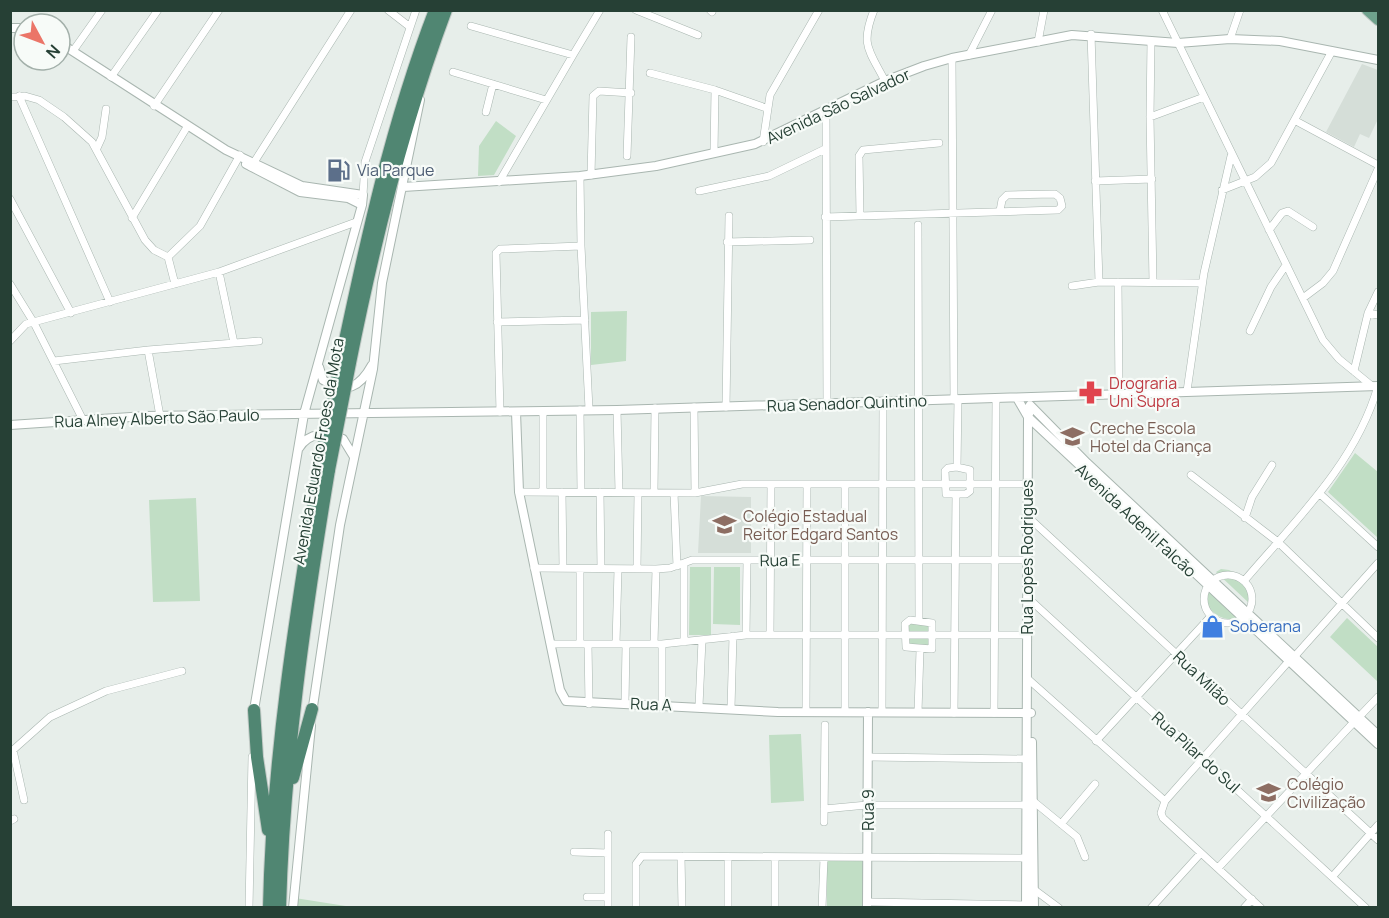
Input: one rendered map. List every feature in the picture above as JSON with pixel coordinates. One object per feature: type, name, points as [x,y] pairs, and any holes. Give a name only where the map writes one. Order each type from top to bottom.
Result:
[{"type":"highway","name":"Avenida Eduardo Froes da Mota","points":[[269,908],[270,867],[289,667],[361,264],[396,128],[435,10]]},
{"type":"highway","name":"Avenida Eduardo Froes da Mota","points":[[345,363],[390,187],[429,56],[446,10]]},
{"type":"highway","name":"Avenida Eduardo Froes da Mota","points":[[280,908],[291,728],[325,468]]},
{"type":"highway","points":[[284,826],[292,782],[312,709]]},
{"type":"highway","points":[[254,710],[257,757],[268,824],[270,867]]},
{"type":"main road","points":[[1367,10],[1378,20]]},
{"type":"street","points":[[102,10],[74,51],[187,127],[306,194],[348,198],[362,205]]},
{"type":"street","points":[[111,78],[158,10]]},
{"type":"street","points":[[154,106],[219,10]]},
{"type":"street","points":[[253,164],[351,10]]},
{"type":"street","points":[[388,10],[410,27]]},
{"type":"street","points":[[249,908],[254,710],[297,451],[307,400],[362,205],[365,162],[416,10]]},
{"type":"street","points":[[499,182],[600,10]]},
{"type":"street","points":[[636,10],[698,35]]},
{"type":"street","points":[[763,142],[766,108],[774,86],[819,10]]},
{"type":"street","points":[[874,10],[866,41],[885,81]]},
{"type":"street","points":[[969,55],[992,10]]},
{"type":"street","points":[[1038,42],[1044,10]]},
{"type":"street","points":[[1096,741],[1211,616],[1223,623],[1237,622],[1245,616],[1252,596],[1244,581],[1319,493],[1360,436],[1376,386],[1329,348],[1244,182],[1162,10]]},
{"type":"street","points":[[1230,39],[1240,10]]},
{"type":"street","points":[[471,26],[573,55]]},
{"type":"street","points":[[1091,34],[1099,282]]},
{"type":"street","name":"Avenida São Salvador","points":[[403,187],[591,175],[714,153],[763,142],[885,81],[952,58],[1091,34],[1178,43],[1230,39],[1280,41],[1378,60]]},
{"type":"street","points":[[627,156],[631,93],[631,37]]},
{"type":"street","points":[[1151,41],[1149,117],[1153,282]]},
{"type":"street","points":[[1222,190],[1244,182],[1271,163],[1296,121],[1332,51]]},
{"type":"street","points":[[293,908],[312,709],[340,525],[374,360],[377,308],[429,56]]},
{"type":"street","points":[[952,58],[957,466]]},
{"type":"street","points":[[453,72],[546,100]]},
{"type":"street","points":[[650,73],[715,90],[766,108]]},
{"type":"street","points":[[486,112],[493,84]]},
{"type":"street","points":[[714,153],[715,90]]},
{"type":"street","points":[[591,175],[593,96],[599,91],[631,93]]},
{"type":"street","points":[[19,96],[110,302]]},
{"type":"street","points":[[10,97],[32,97],[50,107],[82,132],[97,148],[132,218],[154,250],[168,257],[175,284]]},
{"type":"street","points":[[1149,117],[1204,97]]},
{"type":"street","points":[[97,148],[102,137],[106,109]]},
{"type":"street","points":[[826,110],[827,404]]},
{"type":"street","points":[[1296,121],[1378,167],[1333,271],[1323,283],[1303,298]]},
{"type":"street","points":[[132,218],[187,127]]},
{"type":"street","points":[[860,216],[859,156],[862,150],[939,143]]},
{"type":"street","points":[[699,191],[769,176],[825,150]]},
{"type":"street","points":[[1187,391],[1202,283],[1222,190],[1232,156]]},
{"type":"street","points":[[168,257],[201,226],[239,157]]},
{"type":"street","points":[[580,176],[585,320],[585,409],[581,492]]},
{"type":"street","points":[[1095,181],[1152,179]]},
{"type":"street","points":[[285,181],[312,189],[363,195]]},
{"type":"street","points":[[825,217],[1058,210],[1062,206],[1057,194],[1007,195],[1004,197],[1000,211]]},
{"type":"street","points":[[10,199],[72,314]]},
{"type":"street","points":[[1269,230],[1282,213],[1288,212],[1313,227]]},
{"type":"street","points":[[726,407],[729,216]]},
{"type":"street","points":[[10,341],[22,326],[219,272],[356,222]]},
{"type":"street","points":[[918,225],[919,620]]},
{"type":"street","points":[[727,242],[810,240]]},
{"type":"street","points":[[500,412],[495,255],[500,249],[581,246]]},
{"type":"street","points":[[1250,331],[1271,287],[1286,265]]},
{"type":"street","points":[[219,272],[234,343]]},
{"type":"street","points":[[1072,286],[1099,282],[1202,283]]},
{"type":"street","points":[[1118,282],[1119,393]]},
{"type":"street","points":[[10,284],[34,323],[83,420]]},
{"type":"street","points":[[1354,370],[1368,314],[1378,292]]},
{"type":"street","points":[[1368,314],[1378,315]]},
{"type":"street","points":[[497,322],[585,320]]},
{"type":"street","points":[[54,361],[148,350],[259,341]]},
{"type":"street","points":[[148,350],[160,416]]},
{"type":"street","points":[[320,351],[320,376],[332,386],[339,388],[354,388],[374,360]]},
{"type":"street","name":"Rua Senador Quintino","points":[[304,414],[364,411],[617,410],[1376,386]]},
{"type":"street","name":"Avenida Adenil Falcão","points":[[1021,398],[1084,465],[1378,739]]},
{"type":"street","name":"Avenida Adenil Falcão","points":[[1021,398],[1028,417],[1084,465]]},
{"type":"street","points":[[994,713],[996,399]]},
{"type":"street","points":[[307,400],[309,408],[316,414]]},
{"type":"street","points":[[882,712],[883,402]]},
{"type":"street","points":[[694,407],[695,492]]},
{"type":"street","points":[[654,492],[655,408]]},
{"type":"street","name":"Rua Lopes Rodrigues","points":[[1029,907],[1026,484],[1028,417],[1031,408]]},
{"type":"street","points":[[617,410],[619,492]]},
{"type":"street","points":[[543,411],[543,492]]},
{"type":"street","points":[[347,412],[357,418],[361,425]]},
{"type":"street","name":"Rua A","points":[[516,412],[519,492],[562,696],[570,703],[662,704],[806,712],[994,713],[1029,711]]},
{"type":"street","points":[[294,414],[300,419],[302,425]]},
{"type":"street","name":"Rua Alney Alberto São Paulo","points":[[10,425],[160,416],[304,414]]},
{"type":"street","points":[[1027,467],[1033,435],[1044,432]]},
{"type":"street","points":[[297,451],[309,437],[318,434],[343,440],[354,457]]},
{"type":"street","points":[[1245,518],[1252,497],[1272,465]]},
{"type":"street","points":[[957,466],[970,470],[969,493],[944,493],[946,469],[957,466]]},
{"type":"street","points":[[1191,475],[1278,542],[1378,638]]},
{"type":"street","points":[[519,492],[674,493],[742,484],[1026,484]]},
{"type":"street","points":[[770,635],[771,484]]},
{"type":"street","points":[[806,712],[807,484]]},
{"type":"street","points":[[844,484],[845,712]]},
{"type":"street","points":[[562,492],[562,568]]},
{"type":"street","points":[[600,492],[601,569]]},
{"type":"street","points":[[637,569],[638,493]]},
{"type":"street","points":[[674,493],[681,565],[684,642]]},
{"type":"street","points":[[1319,493],[1378,547]]},
{"type":"street","points":[[954,713],[957,636],[957,494]]},
{"type":"street","name":"Rua Milão","points":[[1027,516],[1378,840]]},
{"type":"street","name":"Rua E","points":[[534,568],[656,569],[681,565],[692,560],[1028,560]]},
{"type":"street","points":[[746,635],[747,561]]},
{"type":"street","points":[[1261,908],[1161,816],[1165,801],[1378,563]]},
{"type":"street","points":[[579,644],[580,569]]},
{"type":"street","points":[[616,644],[618,569]]},
{"type":"street","points":[[654,644],[656,569]]},
{"type":"street","name":"Avenida Adenil Falcão","points":[[1211,616],[1204,602],[1211,584],[1229,575],[1244,581]]},
{"type":"street","name":"Rua Pilar do Sul","points":[[1027,597],[1366,908]]},
{"type":"street","points":[[919,620],[932,623],[932,649],[920,650],[906,647],[904,636],[906,622],[919,620]]},
{"type":"street","points":[[551,644],[662,644],[746,635],[883,637],[1027,635]]},
{"type":"street","points":[[730,708],[733,636]]},
{"type":"street","points":[[699,706],[702,640]]},
{"type":"street","points":[[588,644],[589,704]]},
{"type":"street","points":[[662,644],[662,704]]},
{"type":"street","points":[[625,704],[626,645]]},
{"type":"street","points":[[918,712],[920,650]]},
{"type":"street","points":[[24,800],[13,750],[50,717],[105,692],[182,671]]},
{"type":"street","points":[[1028,680],[1165,801]]},
{"type":"street","points":[[1218,868],[1378,697]]},
{"type":"street","name":"Rua Lopes Rodrigues","points":[[1029,711],[1027,759],[1030,803],[1026,858],[1030,888]]},
{"type":"street","name":"Rua 9","points":[[867,905],[868,712]]},
{"type":"street","points":[[824,822],[825,725]]},
{"type":"street","points":[[868,757],[1027,759]]},
{"type":"street","points":[[1061,824],[1095,784]]},
{"type":"street","points":[[824,809],[867,805],[1030,803],[1078,838],[1085,857]]},
{"type":"street","points":[[1333,876],[1378,825]]},
{"type":"street","points":[[608,834],[608,908]]},
{"type":"street","points":[[574,852],[608,853]]},
{"type":"street","points":[[1151,908],[1201,853]]},
{"type":"street","points":[[636,908],[636,864],[639,858],[650,855],[728,858],[1026,858]]},
{"type":"street","points":[[681,856],[682,908]]},
{"type":"street","points":[[728,858],[728,908]]},
{"type":"street","points":[[775,908],[776,858]]},
{"type":"street","points":[[822,908],[824,858]]},
{"type":"street","points":[[1030,888],[1059,908]]},
{"type":"street","points":[[587,897],[608,897]]},
{"type":"street","points":[[1244,908],[1252,899]]},
{"type":"street","points":[[867,905],[1029,907]]},
{"type":"shaded area","points":[[1362,64],[1378,70],[1378,119],[1369,138],[1360,134],[1354,147],[1326,132]]},
{"type":"shaded area","name":"Colégio Estadual Reitor Edgard Santos","points":[[701,496],[751,497],[751,553],[698,553]]},
{"type":"green space","points":[[496,121],[516,136],[494,175],[478,176],[479,146]]},
{"type":"green space","points":[[627,311],[626,361],[591,365],[591,312]]},
{"type":"green space","points":[[1355,453],[1378,472],[1378,538],[1328,492]]},
{"type":"green space","points":[[196,498],[200,601],[153,602],[149,500]]},
{"type":"green space","points":[[690,567],[711,567],[711,635],[689,635]]},
{"type":"green space","points":[[714,567],[740,567],[740,625],[713,624]]},
{"type":"green space","points":[[1221,569],[1229,570],[1245,578],[1249,589],[1250,604],[1216,572]]},
{"type":"green space","points":[[1203,586],[1239,619],[1224,618],[1213,612],[1206,601]]},
{"type":"green space","points":[[1347,618],[1378,647],[1378,682],[1330,637]]},
{"type":"green space","points":[[907,622],[929,623],[929,645],[907,645]]},
{"type":"green space","points":[[801,734],[804,801],[771,803],[769,735]]},
{"type":"green space","points":[[863,860],[863,907],[827,907],[827,861]]},
{"type":"green space","points":[[295,898],[352,907],[294,908]]},
{"type":"place","name":"Via Parque","points":[[339,170]]},
{"type":"place","name":"Drograria Uni Supra","points":[[1091,392]]},
{"type":"place","name":"Creche Escola Hotel da Criança","points":[[1072,437]]},
{"type":"place","name":"Colégio Estadual Reitor Edgard Santos","points":[[725,525]]},
{"type":"place","name":"Soberana","points":[[1212,626]]},
{"type":"place","name":"Colégio Civilização","points":[[1269,793]]}]
